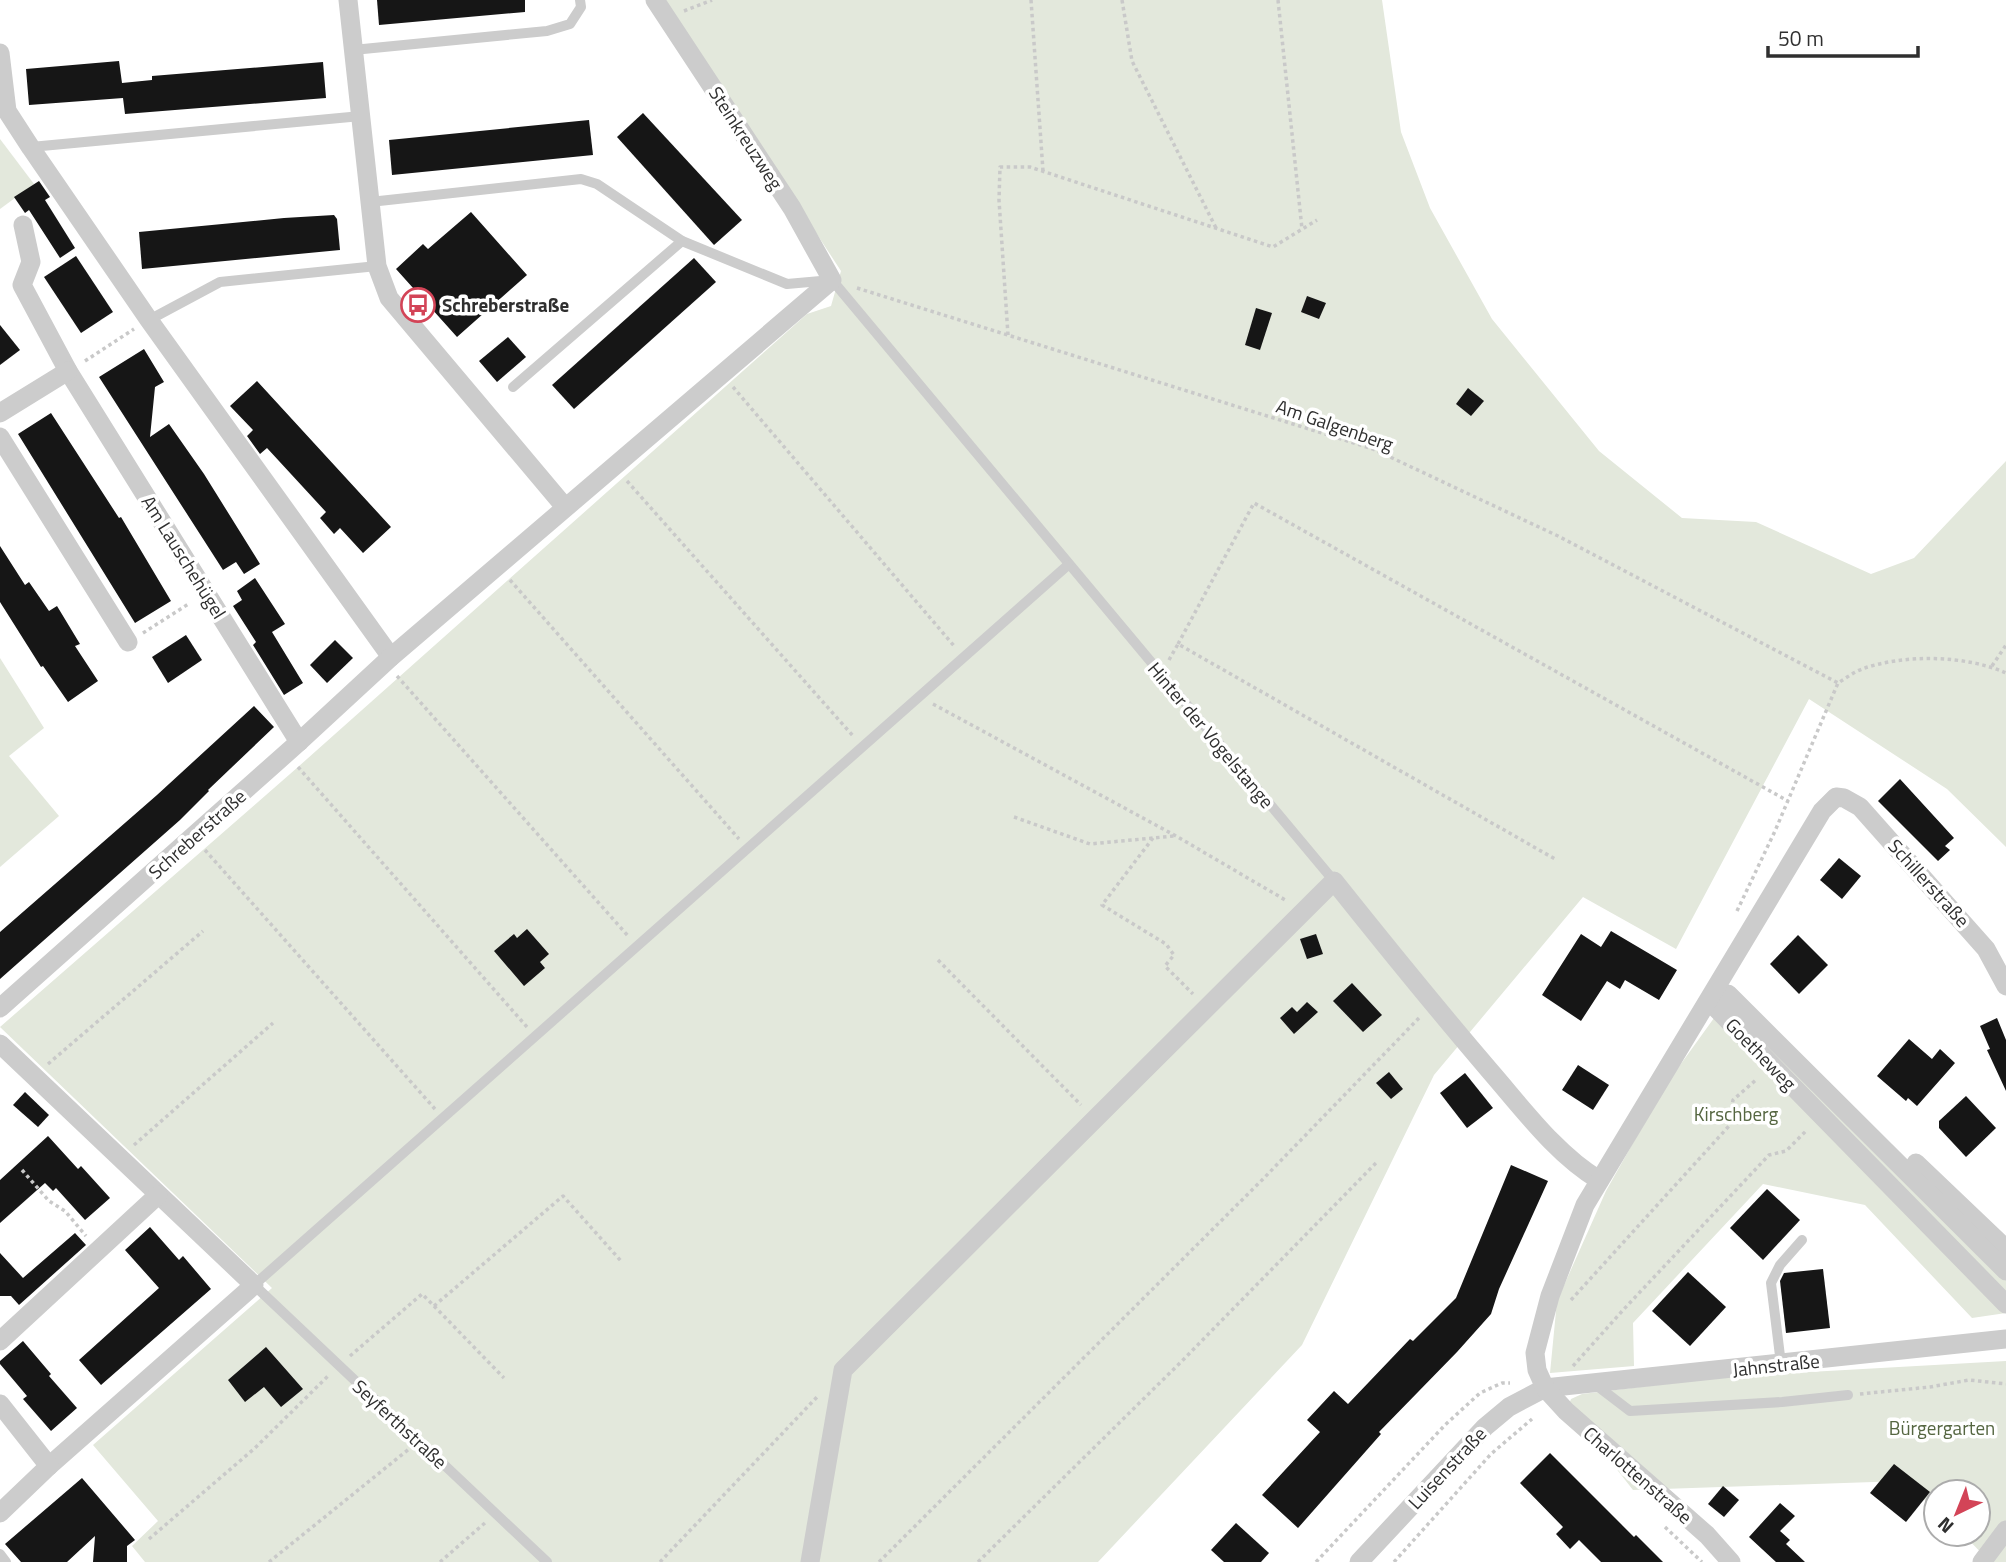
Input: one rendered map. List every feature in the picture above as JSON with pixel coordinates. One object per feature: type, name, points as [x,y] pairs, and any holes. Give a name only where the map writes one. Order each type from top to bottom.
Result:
[{"type":"street","points":[[348,0],[377,267],[389,298],[565,507]]},
{"type":"street","name":"Steinkreuzweg","points":[[655,0],[792,208],[832,280]]},
{"type":"street","points":[[0,53],[7,111],[149,320],[388,660]]},
{"type":"street","name":"Am Lauschehügel","points":[[23,225],[31,262],[22,285],[68,371],[206,593],[293,748]]},
{"type":"street","name":"Schreberstraße","points":[[0,1008],[194,837],[388,660],[832,280]]},
{"type":"street","points":[[0,413],[68,371]]},
{"type":"street","points":[[0,438],[128,642]]},
{"type":"street","name":"Schillerstraße","points":[[1751,927],[1822,811],[1836,797],[1844,798],[1860,807],[1986,948],[2006,986]]},
{"type":"street","points":[[810,1562],[843,1370],[1334,881]]},
{"type":"street","name":"Hinter der Vogelstange","points":[[1334,881],[1527,1115],[1579,1168],[1599,1180]]},
{"type":"street","points":[[1550,1387],[1537,1370],[1535,1353],[1564,1256],[1585,1205],[1751,927]]},
{"type":"street","name":"Goetheweg","points":[[1721,979],[1745,994],[1825,1076],[2006,1249]]},
{"type":"street","name":"Goetheweg","points":[[2006,1271],[1728,994],[1721,1000],[1715,1007],[2006,1304]]},
{"type":"street","name":"Seyferthstraße","points":[[0,1044],[254,1286]]},
{"type":"street","points":[[0,1341],[158,1195]]},
{"type":"street","points":[[0,1513],[49,1466],[254,1286]]},
{"type":"street","name":"Jahnstraße","points":[[1550,1387],[2006,1339]]},
{"type":"street","name":"Luisenstraße","points":[[1359,1562],[1485,1427],[1509,1406],[1550,1387]]},
{"type":"street","name":"Charlottenstraße","points":[[1550,1387],[1584,1428],[1707,1535],[1731,1562]]},
{"type":"street","points":[[0,1404],[49,1466]]},
{"type":"street","points":[[1982,1562],[2006,1530]]},
{"type":"lane","points":[[353,50],[547,31],[570,24],[581,7],[580,0]]},
{"type":"lane","points":[[31,148],[360,116]]},
{"type":"lane","points":[[370,202],[581,179],[597,184],[682,241],[787,284],[832,280]]},
{"type":"lane","points":[[513,387],[682,241]]},
{"type":"lane","points":[[149,320],[220,282],[377,267]]},
{"type":"lane","name":"Hinter der Vogelstange","points":[[832,280],[1334,881]]},
{"type":"lane","points":[[254,1286],[1068,565]]},
{"type":"lane","points":[[1781,1364],[1771,1283],[1780,1265],[1802,1240]]},
{"type":"lane","name":"Seyferthstraße","points":[[254,1286],[547,1562]]},
{"type":"lane","points":[[1593,1383],[1630,1411],[1782,1402],[1848,1395]]},
{"type":"lane","points":[[0,1554],[6,1562]]},
{"type":"path","points":[[666,17],[712,0]]},
{"type":"path","points":[[1031,0],[1043,171]]},
{"type":"path","points":[[1122,0],[1132,61],[1216,228]]},
{"type":"path","points":[[1278,0],[1303,229]]},
{"type":"path","points":[[1008,336],[999,200],[1000,167],[1030,167],[1273,247],[1317,220]]},
{"type":"path","name":"Am Galgenberg","points":[[832,280],[1373,449],[1558,536],[1838,683]]},
{"type":"path","points":[[68,371],[149,320]]},
{"type":"path","points":[[722,373],[964,657]]},
{"type":"path","points":[[614,465],[863,746]]},
{"type":"path","points":[[1161,675],[1254,503],[1788,801]]},
{"type":"path","points":[[497,566],[748,848]]},
{"type":"path","points":[[128,642],[206,593]]},
{"type":"path","points":[[1178,644],[1555,859]]},
{"type":"path","points":[[1992,666],[2006,645]]},
{"type":"path","points":[[1751,927],[1736,912],[1788,801],[1838,683],[1861,669],[1891,662],[1949,657],[1992,666],[2006,673]]},
{"type":"path","points":[[388,660],[637,946]]},
{"type":"path","points":[[919,696],[1176,836],[1304,911]]},
{"type":"path","points":[[293,748],[535,1036]]},
{"type":"path","points":[[1014,817],[1090,844],[1176,836]]},
{"type":"path","points":[[194,837],[443,1118]]},
{"type":"path","points":[[1153,838],[1102,905],[1166,944],[1174,955],[1165,966],[1206,1008]]},
{"type":"path","points":[[32,1074],[203,930]]},
{"type":"path","points":[[938,960],[1095,1119]]},
{"type":"path","points":[[878,1562],[1264,1178],[1433,1004]]},
{"type":"path","points":[[120,1158],[274,1023]]},
{"type":"path","points":[[1562,1309],[1729,1126],[1733,1100],[1759,1077]]},
{"type":"path","points":[[1394,1562],[1491,1454],[1529,1423],[1550,1387],[1769,1155],[1786,1151],[1813,1124]]},
{"type":"path","points":[[978,1562],[1184,1359],[1376,1163]]},
{"type":"path","points":[[22,1170],[49,1201],[65,1211],[98,1251]]},
{"type":"path","points":[[434,1306],[563,1196],[621,1261]]},
{"type":"path","points":[[149,1539],[255,1448],[339,1366],[422,1294],[504,1378]]},
{"type":"path","points":[[660,1562],[843,1370]]},
{"type":"path","points":[[1848,1395],[1930,1387],[1969,1380],[2006,1384]]},
{"type":"path","points":[[1316,1562],[1445,1425],[1480,1393],[1502,1383],[1513,1384]]},
{"type":"path","points":[[269,1562],[419,1441]]},
{"type":"path","points":[[440,1562],[495,1513]]},
{"type":"green space","points":[[664,0],[1382,0],[1401,132],[1430,208],[1492,319],[1599,451],[1682,518],[1756,522],[1871,574],[1914,558],[2006,461],[2006,847],[1947,789],[1809,699],[1676,949],[1583,897],[1434,1075],[1302,1345],[1098,1562],[145,1562],[132,1546],[158,1521],[93,1445],[272,1288],[0,1027],[298,767],[807,314],[831,306],[841,271]]},
{"type":"green space","points":[[0,139],[34,184],[0,209]]},
{"type":"green space","points":[[0,658],[44,728],[9,756],[59,816],[0,867]]},
{"type":"green space","name":"Kirschberg","points":[[1727,1000],[2006,1274],[2006,1313],[1972,1318],[1865,1205],[1763,1184],[1633,1323],[1634,1366],[1550,1373],[1557,1301],[1606,1191],[1665,1086]]},
{"type":"green space","name":"Bürgergarten","points":[[2006,1361],[2006,1562],[1990,1562],[1976,1548],[1992,1548],[1992,1478],[1922,1478],[1922,1498],[1903,1481],[1633,1490],[1568,1407],[1571,1399],[1582,1394],[1722,1377]]},
{"type":"building","points":[[377,0],[525,0],[525,12],[379,25]]},
{"type":"building","points":[[119,61],[122,83],[152,80],[152,76],[323,62],[326,98],[125,114],[123,98],[29,105],[26,69]]},
{"type":"building","points":[[643,113],[742,220],[714,245],[617,137]]},
{"type":"building","points":[[589,120],[593,155],[392,175],[389,140]]},
{"type":"building","points":[[39,181],[50,197],[45,200],[75,248],[60,258],[29,210],[25,213],[14,197]]},
{"type":"building","points":[[471,212],[527,275],[457,337],[396,269],[423,244],[428,249]]},
{"type":"building","points":[[334,215],[337,219],[340,250],[142,269],[139,232]]},
{"type":"building","points":[[76,256],[113,312],[81,333],[44,277]]},
{"type":"building","points":[[694,258],[716,282],[574,409],[552,385]]},
{"type":"building","points":[[1307,296],[1326,303],[1319,319],[1301,312]]},
{"type":"building","points":[[1256,308],[1272,313],[1260,350],[1245,345]]},
{"type":"building","points":[[0,325],[20,350],[0,365]]},
{"type":"building","points":[[508,337],[526,357],[497,382],[479,361]]},
{"type":"building","points":[[144,349],[164,382],[155,387],[150,437],[169,424],[204,474],[260,564],[244,574],[236,562],[223,570],[99,377]]},
{"type":"building","points":[[257,381],[391,527],[363,553],[340,528],[334,534],[320,518],[326,512],[267,448],[260,454],[247,436],[253,430],[230,406]]},
{"type":"building","points":[[1468,388],[1484,401],[1471,416],[1456,404]]},
{"type":"building","points":[[51,413],[119,518],[121,517],[171,601],[135,623],[18,434]]},
{"type":"building","points":[[0,546],[25,585],[29,582],[49,611],[57,606],[80,644],[75,646],[98,681],[68,702],[43,666],[41,667],[0,602]]},
{"type":"building","points":[[255,578],[285,624],[272,632],[303,683],[284,695],[233,606],[242,600],[237,591]]},
{"type":"building","points":[[186,635],[202,660],[168,683],[152,657]]},
{"type":"building","points":[[335,640],[353,658],[327,683],[310,665]]},
{"type":"building","points":[[254,706],[274,727],[180,820],[0,979],[0,932]]},
{"type":"building","points":[[1900,779],[1954,838],[1945,846],[1950,850],[1938,861],[1878,801]]},
{"type":"building","points":[[1839,858],[1861,876],[1842,899],[1820,880]]},
{"type":"building","points":[[527,929],[549,954],[540,962],[545,968],[524,986],[494,951],[514,934],[517,938]]},
{"type":"building","points":[[1611,931],[1677,970],[1659,1000],[1625,980],[1620,989],[1607,981],[1581,1021],[1542,995],[1581,934],[1601,947]]},
{"type":"building","points":[[1316,934],[1323,954],[1307,959],[1300,939]]},
{"type":"building","points":[[1798,935],[1828,965],[1799,994],[1770,964]]},
{"type":"building","points":[[1352,983],[1382,1015],[1363,1032],[1333,1001]]},
{"type":"building","points":[[1307,1002],[1318,1012],[1294,1034],[1280,1018],[1292,1007],[1297,1012]]},
{"type":"building","points":[[1997,1018],[2006,1040],[2006,1091],[1987,1050],[1990,1049],[1980,1026]]},
{"type":"building","points":[[1909,1039],[1932,1059],[1940,1049],[1955,1063],[1917,1106],[1908,1098],[1906,1101],[1877,1076]]},
{"type":"building","points":[[1578,1065],[1609,1085],[1593,1110],[1562,1090]]},
{"type":"building","points":[[1389,1072],[1403,1089],[1391,1099],[1376,1083]]},
{"type":"building","points":[[1465,1073],[1493,1108],[1467,1128],[1440,1093]]},
{"type":"building","points":[[25,1092],[49,1115],[38,1127],[13,1105]]},
{"type":"building","points":[[1966,1096],[1996,1128],[1966,1157],[1939,1128],[1939,1121]]},
{"type":"building","points":[[48,1136],[78,1169],[81,1166],[110,1198],[85,1220],[56,1188],[53,1191],[45,1183],[0,1223],[0,1180]]},
{"type":"building","points":[[1511,1165],[1548,1181],[1499,1289],[1491,1314],[1379,1432],[1381,1434],[1298,1528],[1262,1495],[1320,1432],[1307,1420],[1334,1391],[1348,1404],[1410,1339],[1413,1341],[1456,1298]]},
{"type":"building","points":[[1767,1189],[1800,1220],[1763,1260],[1730,1228]]},
{"type":"building","points":[[150,1227],[179,1260],[183,1256],[211,1289],[101,1385],[79,1360],[159,1288],[125,1250]]},
{"type":"building","points":[[75,1233],[86,1245],[19,1305],[11,1296],[0,1296],[0,1253],[23,1278]]},
{"type":"building","points":[[1823,1269],[1830,1328],[1786,1333],[1780,1281],[1784,1273]]},
{"type":"building","points":[[1688,1272],[1726,1307],[1690,1346],[1652,1311]]},
{"type":"building","points":[[23,1341],[77,1408],[51,1431],[23,1399],[27,1396],[0,1364],[0,1361]]},
{"type":"building","points":[[266,1347],[303,1389],[281,1407],[264,1387],[245,1402],[228,1380]]},
{"type":"building","points":[[1550,1453],[1634,1537],[1636,1535],[1663,1562],[1601,1562],[1579,1540],[1570,1549],[1556,1534],[1563,1527],[1520,1483]]},
{"type":"building","points":[[1894,1464],[1922,1486],[1922,1502],[1906,1522],[1870,1493]]},
{"type":"building","points":[[82,1478],[135,1540],[127,1546],[127,1562],[93,1562],[95,1536],[67,1562],[21,1562],[5,1544]]},
{"type":"building","points":[[1723,1486],[1739,1500],[1724,1517],[1708,1504]]},
{"type":"building","points":[[1780,1503],[1795,1516],[1780,1531],[1790,1540],[1786,1544],[1805,1562],[1776,1562],[1749,1537]]},
{"type":"building","points":[[1236,1523],[1269,1553],[1261,1562],[1224,1562],[1211,1550]]},
{"type":"place","name":"Schreberstraße","points":[[418,305]]}]
